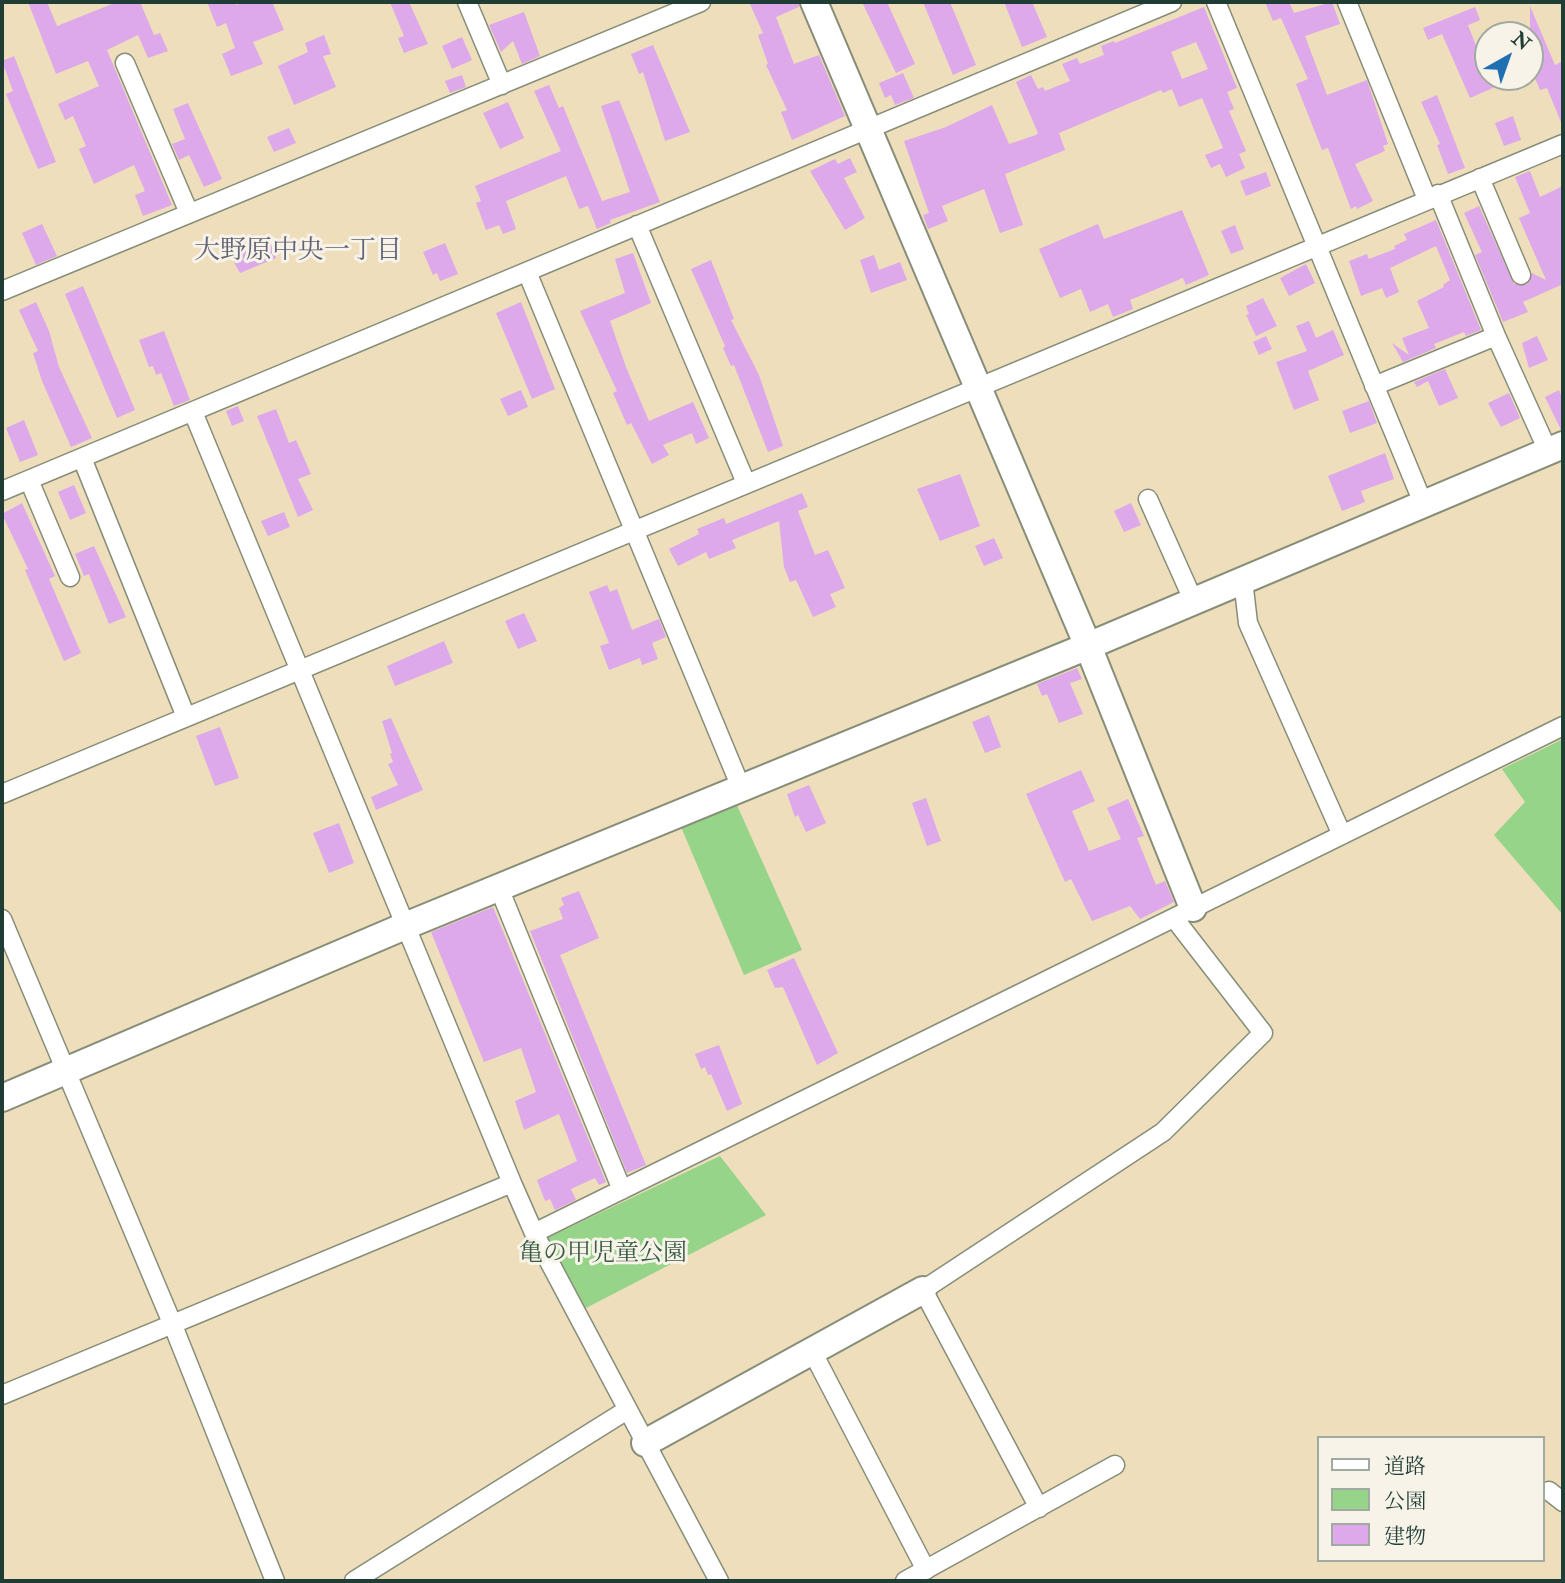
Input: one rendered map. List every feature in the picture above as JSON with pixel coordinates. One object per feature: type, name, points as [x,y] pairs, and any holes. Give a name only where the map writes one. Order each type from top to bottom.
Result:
[{"type":"street","points":[[467,2],[502,85]]},
{"type":"street","points":[[2,292],[189,212],[701,2]]},
{"type":"street","points":[[645,1443],[923,1290],[1163,1132],[1263,1033],[1183,913],[1088,646],[866,130],[814,2]]},
{"type":"street","points":[[2,491],[1172,2]]},
{"type":"street","points":[[1216,2],[1423,503]]},
{"type":"street","points":[[2,1098],[405,926],[742,790],[884,728],[1194,602],[1556,448],[1496,336],[1347,2]]},
{"type":"street","points":[[125,63],[189,212]]},
{"type":"street","points":[[2,794],[299,668],[1563,144]]},
{"type":"street","points":[[1480,178],[1521,275]]},
{"type":"street","points":[[637,225],[746,482]]},
{"type":"street","points":[[527,272],[742,790]]},
{"type":"street","points":[[1374,386],[1496,336]]},
{"type":"street","points":[[193,412],[534,1233],[719,1581]]},
{"type":"street","points":[[82,458],[186,717]]},
{"type":"street","points":[[29,480],[70,577]]},
{"type":"street","points":[[1147,499],[1194,602]]},
{"type":"street","points":[[1243,580],[1248,623],[1342,835]]},
{"type":"street","points":[[534,1233],[1563,726]]},
{"type":"street","points":[[499,888],[622,1189]]},
{"type":"street","points":[[2,919],[172,1323],[275,1581]]},
{"type":"street","points":[[2,1395],[512,1184]]},
{"type":"street","points":[[923,1290],[1040,1508]]},
{"type":"street","points":[[812,1351],[926,1570]]},
{"type":"street","points":[[354,1581],[628,1410]]},
{"type":"street","points":[[905,1581],[1115,1465]]},
{"type":"street","points":[[1549,1490],[1563,1502]]},
{"type":"green space","points":[[1563,739],[1563,915],[1494,835],[1525,802],[1502,769]]},
{"type":"green space","points":[[736,803],[802,950],[744,975],[681,827]]},
{"type":"green space","name":"亀の甲児童公園","points":[[720,1156],[766,1215],[584,1309],[547,1238]]},
{"type":"building","points":[[28,2],[47,2],[57,26],[117,2],[140,2],[154,35],[160,33],[168,51],[148,58],[138,35],[107,50],[172,205],[143,216],[135,195],[145,191],[134,165],[94,184],[79,149],[86,146],[73,116],[65,120],[58,104],[99,86],[88,61],[56,74]]},
{"type":"building","points":[[207,2],[234,2],[236,5],[245,2],[272,2],[284,30],[253,42],[263,64],[231,76],[222,54],[235,48],[226,23],[217,27]]},
{"type":"building","points":[[390,2],[409,2],[428,44],[404,53],[398,38],[404,36]]},
{"type":"building","points":[[749,2],[799,2],[799,7],[776,17],[794,64],[819,55],[845,116],[792,140],[781,112],[787,110],[766,65],[768,64],[758,35],[763,33]]},
{"type":"building","points":[[862,2],[887,2],[915,64],[896,73]]},
{"type":"building","points":[[923,2],[950,2],[976,65],[953,75]]},
{"type":"building","points":[[1004,2],[1032,2],[1047,37],[1022,47]]},
{"type":"building","points":[[1265,2],[1289,2],[1294,13],[1332,2],[1340,24],[1305,36],[1327,95],[1367,80],[1388,144],[1383,146],[1385,151],[1355,164],[1373,201],[1357,209],[1356,206],[1351,209],[1328,148],[1322,150],[1296,84],[1308,79],[1281,18],[1273,21]]},
{"type":"building","points":[[1530,6],[1536,21],[1530,21]]},
{"type":"building","points":[[1204,7],[1237,88],[1227,92],[1234,109],[1229,111],[1246,151],[1239,154],[1245,168],[1226,177],[1220,164],[1211,168],[1205,155],[1223,148],[1202,98],[1179,107],[1172,89],[1163,93],[1161,90],[1059,133],[1065,150],[1005,174],[1023,225],[1000,233],[984,189],[942,206],[948,221],[928,229],[923,215],[929,213],[904,141],[946,127],[992,105],[1009,144],[1036,135],[1038,133],[1016,82],[1031,75],[1038,89],[1043,87],[1045,91],[1070,81],[1062,64],[1077,58],[1080,64],[1104,55],[1101,46],[1114,41],[1115,43]],"holes":[[[1196,42],[1208,69],[1182,79],[1171,52]]]},
{"type":"building","points":[[1475,7],[1480,20],[1468,25],[1474,41],[1474,91],[1486,91],[1470,98],[1442,34],[1428,40],[1423,28]]},
{"type":"building","points":[[524,12],[540,56],[522,64],[513,41],[501,52],[489,25]]},
{"type":"building","points":[[324,35],[331,54],[323,56],[336,87],[294,105],[278,66],[308,52],[305,43]]},
{"type":"building","points":[[462,37],[472,60],[452,69],[442,46]]},
{"type":"building","points":[[1544,39],[1555,65],[1563,61],[1563,127],[1547,88],[1544,89]]},
{"type":"building","points":[[653,45],[690,132],[665,141],[643,72],[639,74],[631,54]]},
{"type":"building","points":[[14,56],[56,162],[38,169],[6,94],[13,91],[2,61]]},
{"type":"building","points":[[903,73],[914,98],[895,105],[891,95],[885,98],[879,83]]},
{"type":"building","points":[[462,75],[466,87],[450,93],[445,81]]},
{"type":"building","points":[[549,85],[559,108],[563,106],[602,201],[630,192],[601,106],[619,100],[660,202],[610,220],[611,223],[597,229],[588,206],[579,209],[566,176],[506,201],[516,229],[503,234],[499,225],[486,230],[476,203],[481,201],[475,186],[561,151],[534,91]]},
{"type":"building","points":[[1437,95],[1465,168],[1448,174],[1437,145],[1440,144],[1421,102]]},
{"type":"building","points":[[508,102],[524,138],[500,149],[483,113]]},
{"type":"building","points":[[188,103],[222,179],[204,187],[189,155],[179,160],[172,144],[185,139],[173,109]]},
{"type":"building","points":[[1513,116],[1521,140],[1504,146],[1495,123]]},
{"type":"building","points":[[289,128],[296,143],[274,152],[267,137]]},
{"type":"building","points":[[850,158],[857,172],[844,178],[865,218],[845,230],[810,171],[835,159],[838,164]]},
{"type":"building","points":[[1530,171],[1540,197],[1563,186],[1563,284],[1523,302],[1528,312],[1503,322],[1475,255],[1482,252],[1464,213],[1479,206],[1514,284],[1526,285],[1532,273],[1546,280],[1519,218],[1530,213],[1515,177]]},
{"type":"building","points":[[1266,172],[1271,186],[1246,196],[1240,181]]},
{"type":"building","points":[[1182,210],[1209,275],[1186,285],[1183,278],[1130,300],[1133,309],[1113,317],[1108,304],[1090,312],[1081,289],[1060,298],[1039,249],[1098,224],[1104,239]]},
{"type":"building","points":[[1436,220],[1481,330],[1466,336],[1464,332],[1434,344],[1436,348],[1403,362],[1392,343],[1409,355],[1402,338],[1429,328],[1417,301],[1444,287],[1450,280],[1436,246],[1390,268],[1399,292],[1386,298],[1382,288],[1361,296],[1349,261],[1367,254],[1369,259],[1395,249],[1394,246],[1407,240],[1404,234]]},
{"type":"building","points":[[42,224],[57,256],[36,265],[22,233]]},
{"type":"building","points":[[1235,225],[1244,249],[1231,254],[1221,231]]},
{"type":"building","points":[[253,234],[256,242],[268,237],[276,258],[240,273],[224,245]]},
{"type":"building","points":[[445,243],[458,274],[440,281],[437,273],[433,275],[423,252]]},
{"type":"building","points":[[633,253],[651,303],[610,321],[626,367],[649,421],[693,402],[709,438],[696,444],[692,433],[663,445],[669,455],[652,464],[631,423],[627,425],[613,393],[617,391],[580,311],[625,293],[615,259]]},
{"type":"building","points":[[874,255],[879,270],[900,262],[907,280],[871,293],[860,260]]},
{"type":"building","points":[[711,260],[734,319],[731,320],[759,375],[783,446],[768,452],[734,365],[731,366],[691,269]]},
{"type":"building","points":[[1306,264],[1315,283],[1289,296],[1280,278]]},
{"type":"building","points":[[83,286],[135,410],[117,418],[65,294]]},
{"type":"building","points":[[1263,298],[1277,326],[1256,336],[1246,315],[1249,314],[1246,306]]},
{"type":"building","points":[[36,302],[49,331],[59,367],[92,438],[71,447],[42,381],[33,353],[38,351],[19,310]]},
{"type":"building","points":[[521,302],[555,389],[532,399],[496,313]]},
{"type":"building","points":[[1309,321],[1316,338],[1333,330],[1344,355],[1308,371],[1319,400],[1294,410],[1276,362],[1307,351],[1296,326]]},
{"type":"building","points":[[164,331],[190,400],[174,406],[161,373],[156,375],[153,366],[149,367],[139,340]]},
{"type":"building","points":[[1266,336],[1272,349],[1259,355],[1253,342]]},
{"type":"building","points":[[1537,336],[1548,360],[1529,368],[1522,343]]},
{"type":"building","points":[[1445,369],[1458,398],[1439,406],[1428,381],[1417,387],[1414,382]]},
{"type":"building","points":[[521,390],[528,407],[508,416],[500,399]]},
{"type":"building","points":[[1559,390],[1563,400],[1561,430],[1545,397]]},
{"type":"building","points":[[1509,393],[1520,418],[1501,427],[1488,403]]},
{"type":"building","points":[[1369,401],[1377,423],[1350,433],[1342,411]]},
{"type":"building","points":[[238,406],[244,421],[232,426],[226,411]]},
{"type":"building","points":[[276,409],[289,443],[296,440],[311,474],[298,479],[313,510],[298,517],[257,416]]},
{"type":"building","points":[[24,420],[38,455],[20,462],[6,428]]},
{"type":"building","points":[[1385,453],[1394,479],[1361,491],[1365,502],[1342,511],[1328,476]]},
{"type":"building","points":[[960,474],[980,526],[940,541],[917,489]]},
{"type":"building","points":[[74,485],[86,513],[70,520],[58,492]]},
{"type":"building","points":[[802,493],[808,507],[798,511],[815,555],[828,550],[845,588],[830,594],[836,607],[813,617],[796,580],[790,582],[784,567],[779,521],[732,540],[736,548],[709,559],[706,552],[678,566],[669,549],[699,534],[697,529],[724,518],[726,524]]},
{"type":"building","points":[[22,503],[55,576],[49,579],[81,653],[64,661],[25,570],[28,569],[2,514]]},
{"type":"building","points":[[1131,503],[1141,525],[1124,532],[1114,511]]},
{"type":"building","points":[[284,512],[290,527],[268,536],[261,521]]},
{"type":"building","points":[[994,538],[1003,558],[984,566],[975,546]]},
{"type":"building","points":[[94,546],[126,617],[109,624],[89,574],[84,576],[75,554]]},
{"type":"building","points":[[607,585],[610,592],[617,589],[632,630],[659,619],[666,637],[652,643],[658,659],[642,665],[640,658],[609,670],[600,646],[609,643],[589,592]]},
{"type":"building","points":[[524,613],[537,641],[518,649],[505,621]]},
{"type":"building","points":[[444,641],[453,663],[395,686],[387,666]]},
{"type":"building","points":[[1077,668],[1082,679],[1070,683],[1083,714],[1059,723],[1047,694],[1042,696],[1037,684]]},
{"type":"building","points":[[989,715],[1001,747],[985,753],[972,722]]},
{"type":"building","points":[[391,718],[423,790],[376,810],[371,797],[398,785],[388,764],[393,762],[392,753],[382,721]]},
{"type":"building","points":[[220,727],[239,778],[215,786],[196,736]]},
{"type":"building","points":[[1081,770],[1095,801],[1072,811],[1089,851],[1121,839],[1107,808],[1128,799],[1144,836],[1137,838],[1156,885],[1165,881],[1174,902],[1140,919],[1130,906],[1092,921],[1071,879],[1065,882],[1026,794]]},
{"type":"building","points":[[809,785],[826,823],[806,832],[798,815],[795,817],[787,794]]},
{"type":"building","points":[[926,798],[941,841],[927,846],[912,803]]},
{"type":"building","points":[[339,823],[354,863],[329,873],[313,833]]},
{"type":"building","points":[[579,891],[599,938],[560,955],[646,1165],[627,1173],[530,931],[563,919],[559,908],[564,905],[561,898]]},
{"type":"building","points":[[493,907],[606,1182],[599,1185],[595,1178],[571,1189],[576,1200],[555,1210],[550,1199],[545,1201],[537,1180],[577,1161],[559,1114],[524,1130],[515,1101],[536,1092],[521,1048],[484,1062],[431,932]]},
{"type":"building","points":[[794,958],[838,1053],[817,1065],[783,987],[775,988],[767,970]]},
{"type":"building","points":[[719,1045],[742,1104],[727,1111],[711,1074],[708,1075],[705,1067],[701,1069],[695,1054]]},
{"type":"district","name":"大野原中央一丁目","points":[[298,252]]}]
